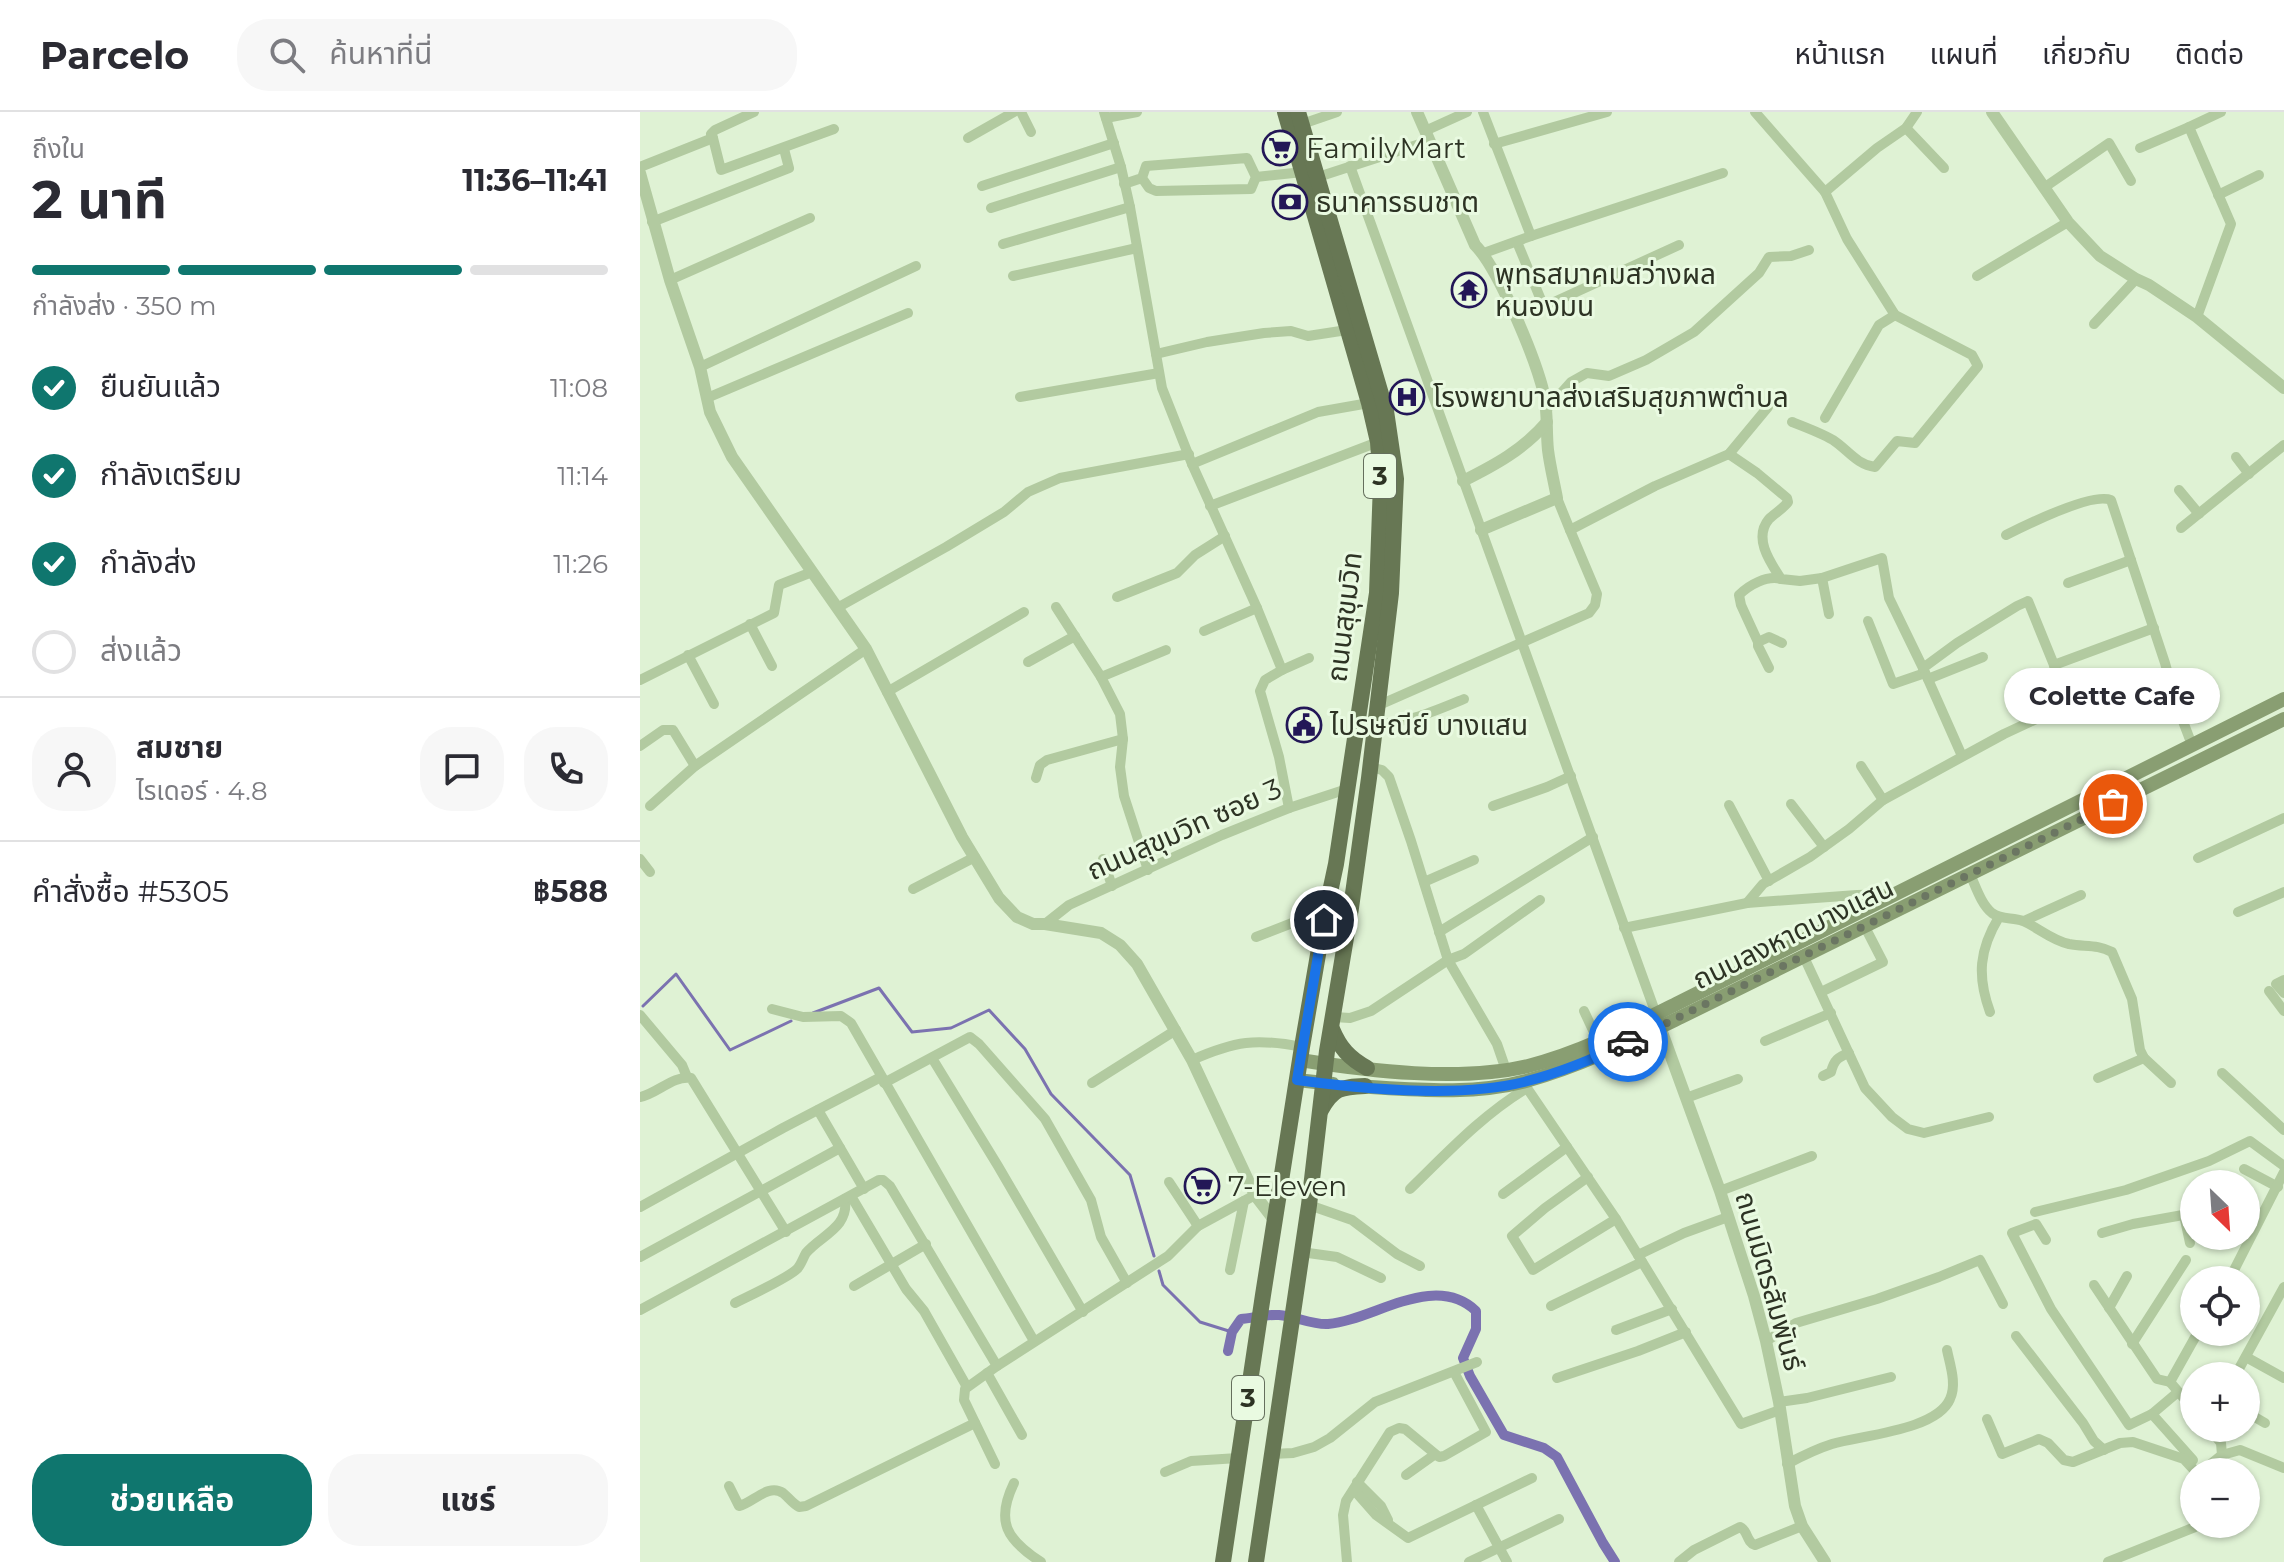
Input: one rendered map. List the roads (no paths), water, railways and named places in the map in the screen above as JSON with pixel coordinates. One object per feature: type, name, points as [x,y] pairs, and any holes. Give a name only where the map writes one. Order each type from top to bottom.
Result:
[{"type":"main road","name":"ถนนสุขุมวิท","points":[[1256,1562],[1376,724],[1391,593],[1396,479],[1381,395],[1311,174],[1285,112]]},
{"type":"main road","name":"ถนนสุขุมวิท","points":[[1223,1562],[1301,1054],[1336,864],[1377,593],[1381,483],[1378,442],[1347,330],[1300,118]]},
{"type":"main road","name":"ถนนลงหาดบางแสน","points":[[1297,1080],[1460,1089],[1526,1085],[1619,1047],[1658,1020],[1895,894],[2284,699]]},
{"type":"main road","name":"ถนนลงหาดบางแสน","points":[[1301,1054],[1326,1064],[1425,1073],[1506,1070],[1555,1057],[1658,1020],[1804,957],[2284,719]]},
{"type":"main road","points":[[1333,1023],[1340,1047],[1367,1068]]},
{"type":"main road","points":[[1320,1114],[1332,1094],[1340,1089],[1365,1086]]},
{"type":"street","points":[[754,112],[711,134],[721,170],[834,129]]},
{"type":"street","points":[[968,138],[1014,112]]},
{"type":"street","points":[[1021,112],[1031,132]]},
{"type":"street","points":[[1137,112],[1105,115],[1130,207],[1166,401],[1282,670]]},
{"type":"street","points":[[1300,118],[1337,112]]},
{"type":"street","points":[[1377,706],[1589,613],[1595,605],[1597,594],[1557,498],[1548,452],[1543,392],[1526,342],[1484,253],[1475,245],[1417,112]]},
{"type":"street","points":[[1256,177],[1311,174],[1350,166],[1427,136],[1467,112]]},
{"type":"street","points":[[1483,112],[1531,236]]},
{"type":"street","points":[[1494,144],[1607,112]]},
{"type":"street","points":[[1825,192],[1906,128],[1917,112]]},
{"type":"street","points":[[1992,112],[2068,222],[2100,256],[2197,317],[2284,388]]},
{"type":"street","points":[[1758,113],[1825,192],[1847,239],[1895,315],[1972,355],[1978,366],[1915,443],[1897,441],[1875,467],[1855,459],[1834,440],[1792,422]]},
{"type":"street","points":[[2140,148],[2219,113]]},
{"type":"street","points":[[2189,127],[2231,224],[2197,317]]},
{"type":"street","points":[[1906,128],[1944,168]]},
{"type":"street","points":[[640,167],[713,138]]},
{"type":"street","points":[[982,186],[1114,143]]},
{"type":"street","points":[[2045,187],[2109,143],[2131,181]]},
{"type":"street","points":[[652,222],[789,168],[784,149]]},
{"type":"street","points":[[1247,158],[1256,177],[1251,189],[1156,191],[1149,188],[1142,178],[1146,166],[1247,158]]},
{"type":"street","points":[[1350,166],[1658,1020]]},
{"type":"street","points":[[991,208],[1121,167]]},
{"type":"street","points":[[640,173],[642,189],[700,367],[716,428],[732,457],[866,649],[962,837],[999,898],[1017,917],[1033,924],[1101,933],[1120,945],[1137,964],[1192,1060],[1250,1198],[1275,1221]]},
{"type":"street","points":[[1484,253],[1723,173]]},
{"type":"street","points":[[2218,195],[2259,175]]},
{"type":"street","points":[[1124,184],[1142,178]]},
{"type":"street","points":[[1003,244],[1130,207]]},
{"type":"street","points":[[670,280],[810,218]]},
{"type":"street","points":[[1977,276],[2068,222]]},
{"type":"street","points":[[1517,242],[1545,304],[1679,245]]},
{"type":"street","points":[[1013,276],[1137,248]]},
{"type":"street","points":[[1463,481],[1522,448],[1571,382],[1587,373],[1609,376],[1646,360],[1694,332],[1759,273],[1769,257],[1791,256],[1809,250]]},
{"type":"street","points":[[700,367],[916,266]]},
{"type":"street","points":[[2094,324],[2136,279]]},
{"type":"street","points":[[707,398],[908,313]]},
{"type":"street","points":[[1825,418],[1879,325],[1895,315]]},
{"type":"street","points":[[1156,354],[1264,333],[1291,331],[1308,336],[1347,330]]},
{"type":"street","points":[[1020,397],[1159,373]]},
{"type":"street","points":[[837,608],[1004,512],[1028,492],[1060,478],[1190,459],[1318,412],[1369,403]]},
{"type":"street","points":[[1570,530],[1655,486],[1729,454],[1768,407]]},
{"type":"street","points":[[1210,506],[1378,442]]},
{"type":"street","points":[[2181,528],[2284,445]]},
{"type":"street","points":[[1729,454],[1787,498],[1786,506],[1766,522],[1761,533],[1767,557],[1781,579]]},
{"type":"street","points":[[2236,457],[2249,474]]},
{"type":"street","points":[[2179,490],[2199,514]]},
{"type":"street","points":[[2006,535],[2051,513],[2107,497],[2113,504],[2192,745]]},
{"type":"street","points":[[1481,530],[1557,498]]},
{"type":"street","points":[[1117,597],[1177,573],[1195,555],[1225,536]]},
{"type":"street","points":[[1769,668],[1739,595],[1748,587],[1774,577],[1800,581],[1822,578],[1882,558],[1889,598],[1962,756]]},
{"type":"street","points":[[2068,583],[2131,560]]},
{"type":"street","points":[[640,680],[774,613],[779,585],[812,572]]},
{"type":"street","points":[[1822,578],[1829,614]]},
{"type":"street","points":[[1747,903],[1763,884],[1824,847],[1883,800],[1962,756],[2062,707],[2054,665],[2028,601],[1965,638],[1925,673]]},
{"type":"street","points":[[1056,607],[1101,677],[1120,714],[1123,739],[1120,767],[1124,796],[1148,870]]},
{"type":"street","points":[[1204,631],[1257,608]]},
{"type":"street","points":[[887,692],[1024,612]]},
{"type":"street","points":[[1868,621],[1893,684],[1983,657]]},
{"type":"street","points":[[750,624],[772,666]]},
{"type":"street","points":[[2054,665],[2154,628]]},
{"type":"street","points":[[1028,662],[1075,636]]},
{"type":"street","points":[[1758,642],[1769,637],[1782,643]]},
{"type":"street","points":[[650,806],[695,766],[866,649]]},
{"type":"street","points":[[1101,677],[1166,650]]},
{"type":"street","points":[[688,655],[714,704]]},
{"type":"street","points":[[1289,808],[1279,757],[1260,691],[1265,680],[1309,658]]},
{"type":"street","points":[[1376,724],[1415,719],[1464,699]]},
{"type":"street","points":[[640,746],[663,730],[673,730],[695,766]]},
{"type":"street","points":[[1036,778],[1040,765],[1047,760],[1123,739]]},
{"type":"street","points":[[1861,766],[1883,800]]},
{"type":"street","points":[[1370,767],[1382,770],[1389,777],[1448,960],[1497,1044],[1506,1070]]},
{"type":"street","points":[[1493,806],[1571,776]]},
{"type":"street","name":"ถนนสุขุมวิท ซอย 3","points":[[1045,924],[1069,905],[1222,835],[1347,789]]},
{"type":"street","points":[[1791,804],[1824,847]]},
{"type":"street","points":[[1729,805],[1769,881]]},
{"type":"street","points":[[2198,858],[2284,818]]},
{"type":"street","points":[[1439,932],[1593,837]]},
{"type":"street","points":[[913,889],[975,857]]},
{"type":"street","points":[[640,859],[650,872]]},
{"type":"street","points":[[1103,859],[1112,886]]},
{"type":"street","points":[[1424,882],[1474,860]]},
{"type":"street","points":[[1970,874],[1991,912],[1999,917],[2024,921],[2042,934],[2067,943],[2101,946],[2112,952],[2132,999],[2140,1050],[2144,1058],[2171,1083]]},
{"type":"street","points":[[2238,912],[2284,892]]},
{"type":"street","points":[[1624,928],[1747,903],[1895,894]]},
{"type":"street","points":[[2024,921],[2081,895]]},
{"type":"street","points":[[1333,1023],[1371,1011],[1448,960],[1464,954],[1540,900]]},
{"type":"street","points":[[1990,1012],[1981,979],[1987,937],[1999,917]]},
{"type":"street","points":[[1256,937],[1305,918],[1324,920]]},
{"type":"street","points":[[1821,992],[1883,962],[1865,927]]},
{"type":"street","points":[[1804,957],[1865,1088],[1892,1117],[1908,1129],[1924,1133],[1989,1117]]},
{"type":"street","points":[[2284,980],[2276,984],[2284,993]]},
{"type":"street","points":[[2269,991],[2284,1011]]},
{"type":"street","points":[[772,1009],[803,1017],[841,1016],[851,1023],[1034,1341]]},
{"type":"street","points":[[1584,1011],[1598,1041]]},
{"type":"street","points":[[1765,1041],[1831,1013]]},
{"type":"street","points":[[640,1015],[694,1082],[786,1232]]},
{"type":"street","name":"ถนนมิตรสัมพันธ์","points":[[1658,1020],[1720,1191],[1766,1341],[1780,1406],[1795,1506],[1802,1526],[1825,1562]]},
{"type":"street","points":[[1092,1083],[1176,1030]]},
{"type":"street","points":[[640,1207],[818,1110],[932,1058],[970,1037],[1036,1107],[1091,1200],[1101,1237],[1127,1283]]},
{"type":"street","points":[[1192,1060],[1241,1042],[1265,1042],[1301,1054]]},
{"type":"street","points":[[1823,1076],[1831,1072],[1833,1062],[1839,1056],[1849,1053]]},
{"type":"street","points":[[932,1058],[1083,1312]]},
{"type":"street","points":[[2098,1078],[2144,1058]]},
{"type":"street","points":[[2222,1073],[2284,1130]]},
{"type":"street","points":[[640,1097],[676,1079],[687,1077]]},
{"type":"street","points":[[1686,1098],[1738,1079]]},
{"type":"street","points":[[1410,1189],[1474,1126],[1526,1085],[1616,1219],[1741,1424],[1780,1406],[1891,1377]]},
{"type":"street","points":[[818,1110],[864,1189]]},
{"type":"street","points":[[2035,1212],[2126,1190],[2209,1161],[2250,1141],[2284,1166]]},
{"type":"street","points":[[1503,1194],[1567,1147]]},
{"type":"street","points":[[640,1257],[840,1148]]},
{"type":"street","points":[[1720,1191],[1812,1156]]},
{"type":"street","points":[[2244,1169],[2278,1187]]},
{"type":"street","points":[[2260,1219],[2284,1172]]},
{"type":"street","points":[[1588,1177],[1512,1236],[1533,1270],[1616,1219]]},
{"type":"street","points":[[640,1310],[879,1180],[887,1182],[997,1366]]},
{"type":"street","points":[[1169,1182],[1198,1226]]},
{"type":"street","points":[[848,1198],[906,1289],[924,1311],[967,1387]]},
{"type":"street","points":[[735,1303],[797,1269],[807,1253],[841,1222],[848,1198]]},
{"type":"street","points":[[995,1464],[964,1400],[963,1392],[967,1387],[1175,1250],[1198,1226],[1250,1198]]},
{"type":"street","points":[[1230,1270],[1250,1198]]},
{"type":"street","points":[[1309,1205],[1352,1220],[1397,1254],[1420,1266]]},
{"type":"street","points":[[2102,1233],[2180,1216]]},
{"type":"street","points":[[1551,1306],[1684,1233],[1728,1217]]},
{"type":"street","points":[[2046,1240],[2036,1224],[2012,1233],[2051,1309],[2129,1425],[2152,1414],[2178,1392]]},
{"type":"street","points":[[854,1286],[926,1244]]},
{"type":"street","points":[[1301,1252],[1337,1257],[1381,1278]]},
{"type":"street","points":[[1766,1341],[1796,1323],[1877,1299],[1980,1260],[2003,1304]]},
{"type":"street","points":[[2132,1344],[2186,1260]]},
{"type":"street","points":[[2109,1308],[2127,1276]]},
{"type":"street","points":[[2094,1285],[2157,1379],[2170,1382],[2180,1394]]},
{"type":"street","points":[[2243,1362],[2284,1287]]},
{"type":"street","points":[[1616,1330],[1672,1309]]},
{"type":"street","points":[[1557,1378],[1686,1332]]},
{"type":"street","points":[[2016,1336],[2048,1375],[2094,1441],[2104,1450]]},
{"type":"street","points":[[2170,1382],[2190,1346]]},
{"type":"street","points":[[1787,1464],[1836,1443],[1923,1422],[1942,1410],[1950,1401],[1953,1389],[1947,1350]]},
{"type":"street","points":[[2246,1357],[2284,1378]]},
{"type":"street","points":[[1272,1454],[1293,1453],[1314,1447],[1375,1402],[1477,1362]]},
{"type":"street","points":[[1347,1562],[1343,1515],[1346,1501],[1390,1432],[1405,1429],[1434,1455],[1444,1456],[1486,1432],[1458,1370]]},
{"type":"street","points":[[987,1373],[1022,1435]]},
{"type":"street","points":[[2152,1414],[2188,1458]]},
{"type":"street","points":[[1987,1419],[2002,1454],[2039,1439],[2048,1443],[2059,1457],[2068,1462],[2126,1442],[2140,1443],[2181,1458]]},
{"type":"street","points":[[2260,1420],[2265,1423]]},
{"type":"street","points":[[729,1486],[739,1506],[747,1505],[754,1498],[772,1490],[783,1493],[799,1507],[806,1506],[975,1423]]},
{"type":"street","points":[[2220,1442],[2222,1455]]},
{"type":"street","points":[[2218,1458],[2240,1450],[2283,1465]]},
{"type":"street","points":[[1406,1475],[1434,1455]]},
{"type":"street","points":[[1165,1472],[1191,1461],[1238,1458]]},
{"type":"street","points":[[1356,1486],[1381,1506],[1388,1522],[1408,1538],[1532,1478]]},
{"type":"street","points":[[1014,1483],[1005,1501],[1004,1516],[1018,1546],[1041,1562]]},
{"type":"street","points":[[1476,1505],[1507,1562]]},
{"type":"street","points":[[1469,1562],[1559,1519]]},
{"type":"street","points":[[1679,1562],[1694,1550],[1740,1527],[1751,1544],[1755,1545],[1802,1526]]},
{"type":"street","points":[[2108,1562],[2180,1533]]},
{"type":"waterway","points":[[643,1006],[676,974],[730,1050],[791,1021]]},
{"type":"waterway","points":[[813,1013],[879,988],[912,1032],[951,1028],[989,1010],[1025,1049],[1051,1094],[1130,1175],[1154,1256]]},
{"type":"waterway","points":[[1159,1271],[1163,1285],[1200,1322],[1232,1332]]},
{"type":"waterway","points":[[1228,1351],[1232,1332],[1241,1319],[1279,1315],[1328,1324],[1422,1297],[1441,1296],[1459,1300],[1476,1311],[1476,1329],[1463,1358],[1504,1435],[1544,1448],[1557,1457],[1615,1562]]},
{"type":"place","name":"FamilyMart","points":[[1280,148]]},
{"type":"place","name":"ธนาคารธนชาต","points":[[1290,202]]},
{"type":"place","name":"พุทธสมาคมสว่างผล หนองมน","points":[[1469,290]]},
{"type":"place","name":"โรงพยาบาลส่งเสริมสุขภาพตำบล","points":[[1407,397]]},
{"type":"place","name":"ไปรษณีย์ บางแสน","points":[[1304,725]]},
{"type":"place","name":"Colette Cafe","points":[[2113,804]]},
{"type":"place","name":"7-Eleven","points":[[1202,1186]]}]
